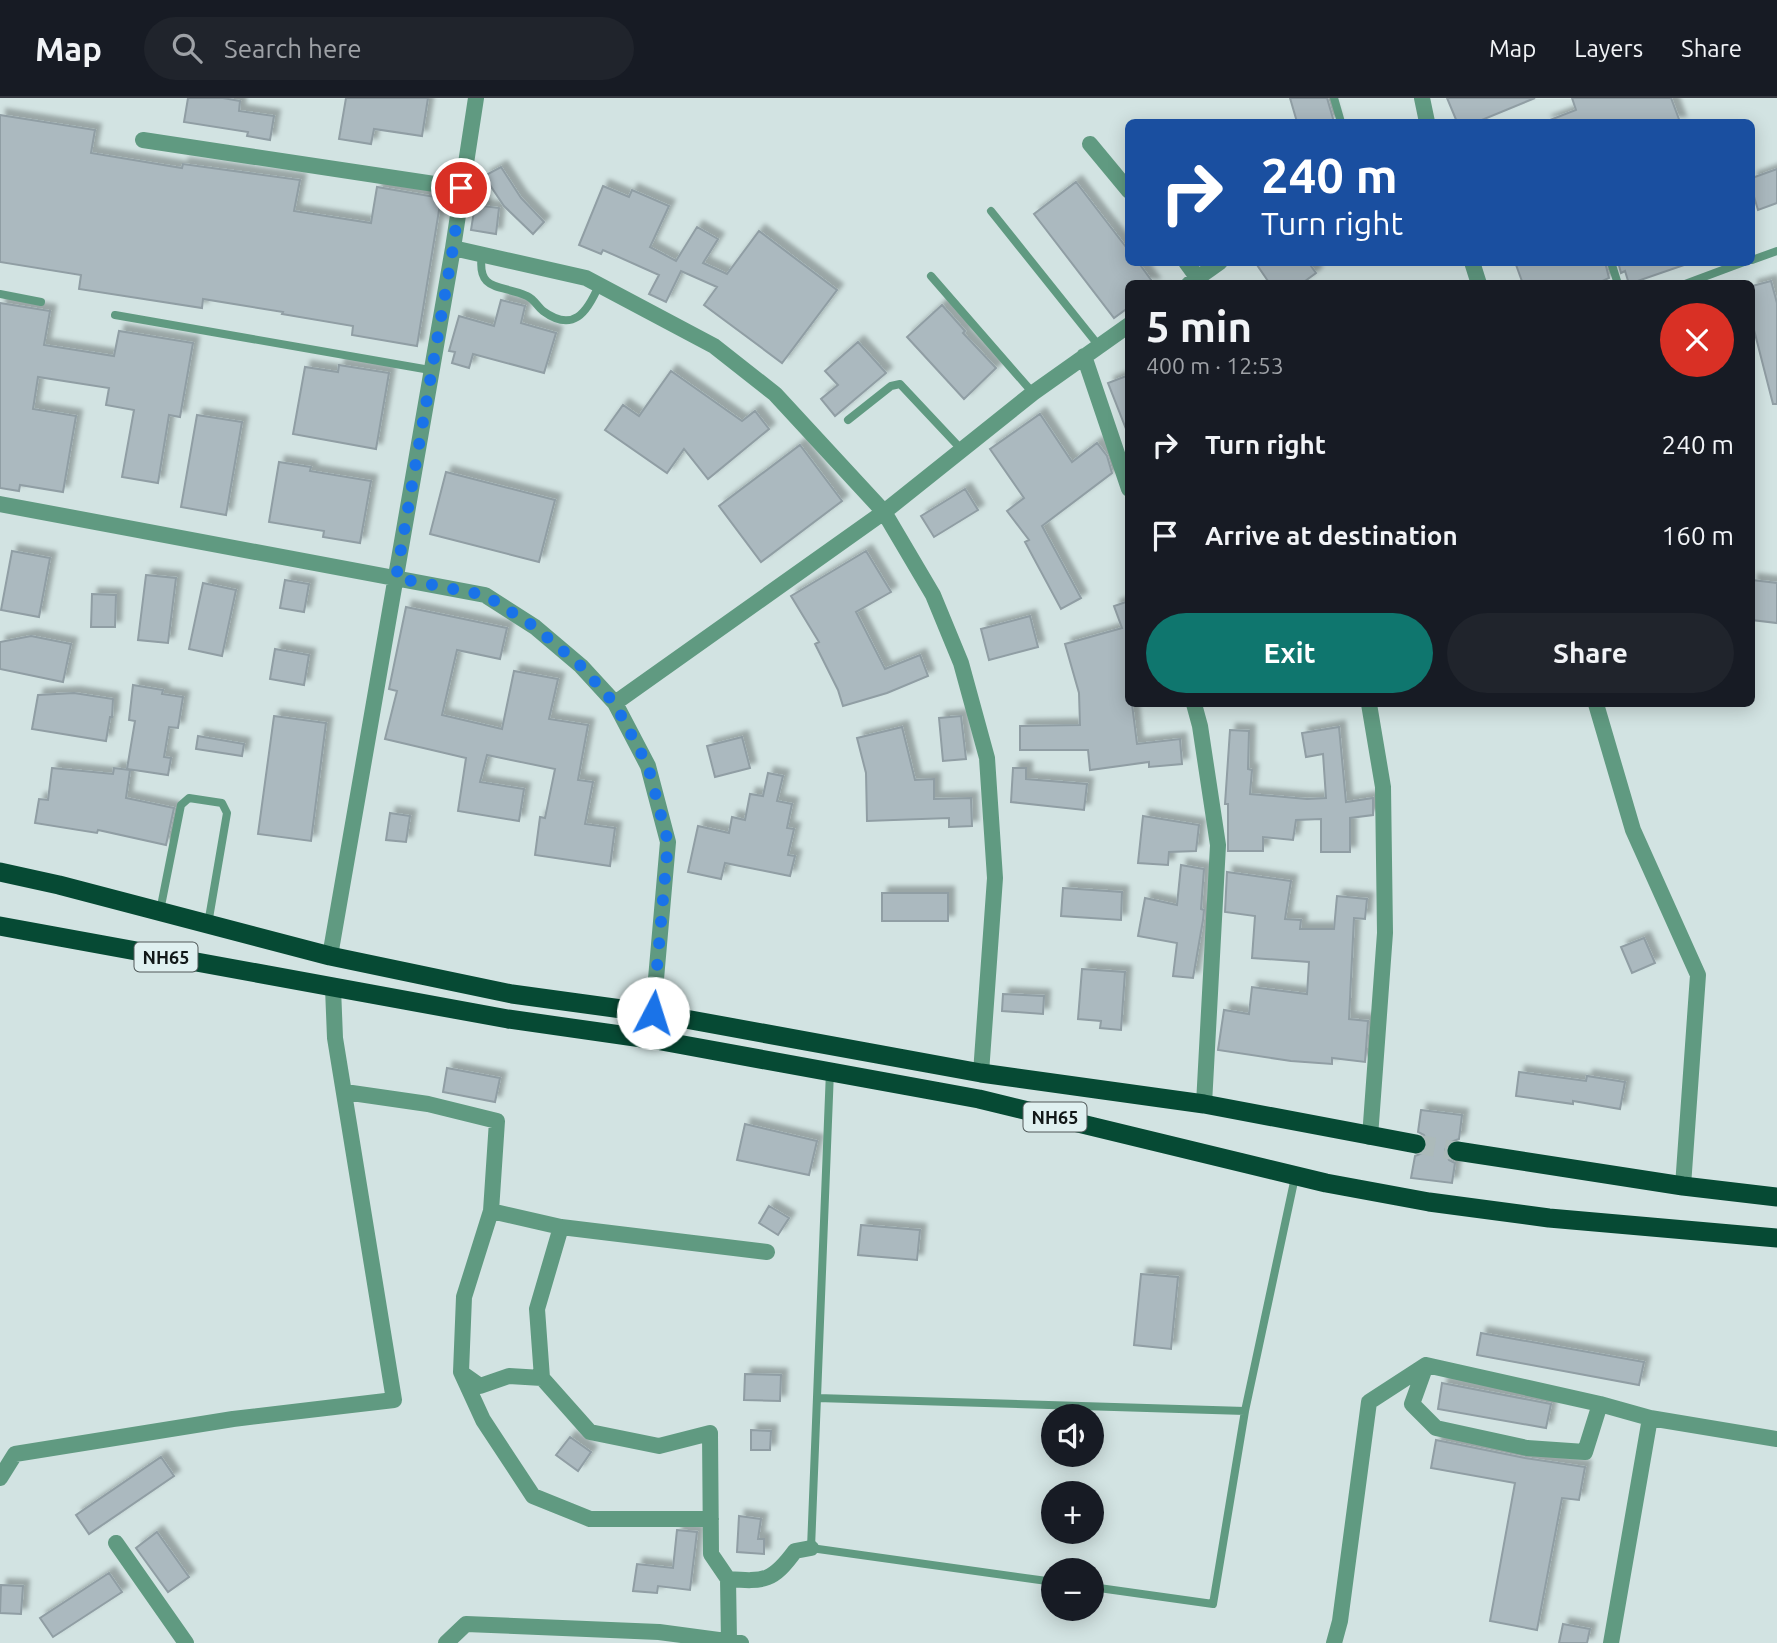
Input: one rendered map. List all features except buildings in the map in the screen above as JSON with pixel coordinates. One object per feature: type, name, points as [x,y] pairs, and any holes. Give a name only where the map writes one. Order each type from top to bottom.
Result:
[{"type":"highway","name":"NH65","points":[[0,872],[60,885],[330,956],[512,993],[653,1013],[981,1073],[1204,1104],[1416,1144]]},
{"type":"highway","name":"NH65","points":[[0,926],[508,1020],[656,1040],[979,1099],[1296,1175],[1429,1202],[1549,1219],[1777,1238]]},
{"type":"highway","points":[[1457,1151],[1684,1186],[1777,1197]]},
{"type":"street","points":[[330,956],[453,248],[476,98]]},
{"type":"street","points":[[1422,98],[1426,119]]},
{"type":"street","points":[[143,140],[461,188]]},
{"type":"street","points":[[1090,144],[1123,174]]},
{"type":"street","points":[[453,248],[586,278],[714,346],[775,394],[884,512],[933,595],[961,663],[988,758],[995,878],[981,1073]]},
{"type":"street","points":[[1197,280],[1215,266]]},
{"type":"street","points":[[615,704],[884,512],[1033,393],[1125,329]]},
{"type":"street","points":[[1084,356],[1125,477]]},
{"type":"street","points":[[0,504],[485,595],[535,627],[581,666],[615,704],[648,766],[668,842],[653,1013]]},
{"type":"street","points":[[1195,707],[1218,845],[1204,1104]]},
{"type":"street","points":[[1370,707],[1383,787],[1385,933],[1370,1137]]},
{"type":"street","points":[[1597,707],[1633,830],[1698,975],[1684,1186]]},
{"type":"street","points":[[0,1478],[15,1454],[233,1419],[394,1400],[335,1038],[333,988]]},
{"type":"street","points":[[345,1092],[428,1104],[497,1121],[491,1211],[464,1297],[461,1372],[483,1420],[533,1496],[590,1519],[711,1519]]},
{"type":"street","points":[[491,1211],[561,1227],[767,1252]]},
{"type":"street","points":[[446,1643],[466,1624],[659,1632],[735,1643],[729,1579],[711,1554],[710,1433],[659,1446],[590,1432],[542,1378],[537,1309],[561,1227]]},
{"type":"street","points":[[1426,1365],[1412,1404],[1436,1428],[1527,1448],[1585,1452],[1600,1404]]},
{"type":"street","points":[[1334,1643],[1340,1620],[1369,1402],[1426,1365],[1600,1404],[1650,1419],[1777,1439]]},
{"type":"street","points":[[461,1372],[480,1386],[509,1376],[542,1378]]},
{"type":"street","points":[[1611,1643],[1650,1419]]},
{"type":"street","points":[[116,1543],[187,1643]]},
{"type":"street","points":[[729,1579],[752,1581],[778,1573],[795,1551],[811,1548]]},
{"type":"lane","points":[[1334,98],[1340,119]]},
{"type":"lane","points":[[991,211],[1099,346]]},
{"type":"lane","points":[[1755,259],[1777,251]]},
{"type":"lane","points":[[482,254],[480,265],[488,283],[496,288],[526,295],[540,309],[564,322],[573,320],[589,306],[599,285]]},
{"type":"lane","points":[[1693,280],[1721,266]]},
{"type":"lane","points":[[931,276],[1033,393]]},
{"type":"lane","points":[[0,294],[41,302]]},
{"type":"lane","points":[[115,316],[430,370]]},
{"type":"lane","points":[[848,420],[891,386],[900,384],[962,450]]},
{"type":"lane","points":[[160,911],[181,805],[189,798],[222,803],[227,813],[208,924]]},
{"type":"lane","points":[[830,1071],[811,1548],[1041,1580]]},
{"type":"lane","points":[[1104,1589],[1213,1604],[1245,1411],[1296,1175]]},
{"type":"lane","points":[[817,1398],[1245,1411]]},
{"type":"tunnel","points":[[1416,1144],[1457,1151]]},
{"type":"route","points":[[461,188],[396,578],[485,595],[535,627],[581,666],[615,704],[648,766],[668,842],[653,1013]]}]
